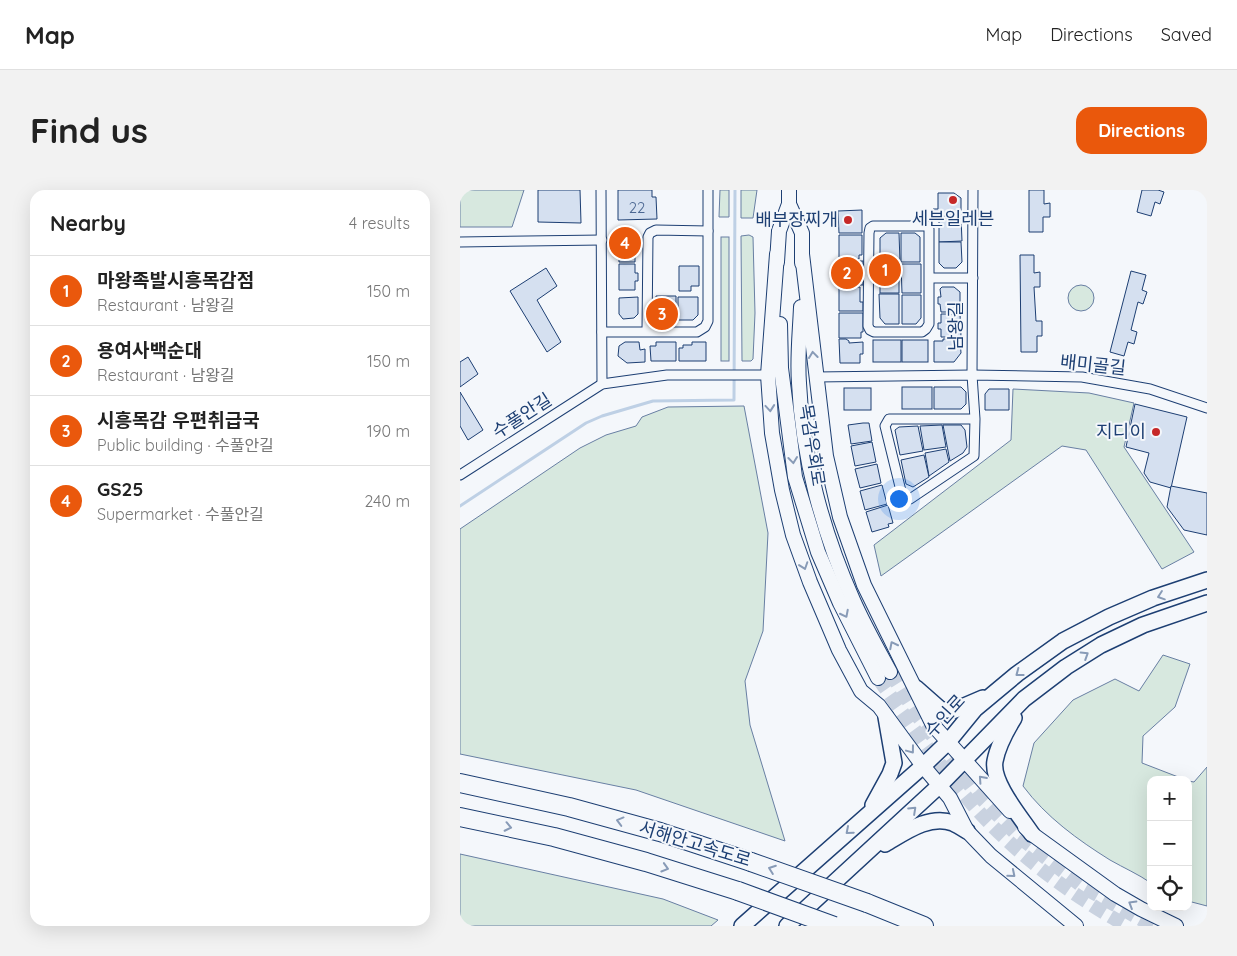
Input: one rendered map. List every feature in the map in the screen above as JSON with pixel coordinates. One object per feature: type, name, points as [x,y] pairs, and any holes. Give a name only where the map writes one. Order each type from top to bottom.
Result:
[{"type":"highway","name":"서해안고속도로","points":[[460,783],[569,807],[660,832],[868,903],[924,926]]},
{"type":"highway","name":"서해안고속도로","points":[[460,817],[563,840],[646,862],[738,891],[834,926]]},
{"type":"main road","name":"목감우회로","points":[[789,190],[789,204],[780,231],[777,254],[781,368],[795,476],[818,552],[840,603],[884,675],[823,520],[813,480],[801,412],[798,381],[802,233],[789,204]]},
{"type":"main road","points":[[777,254],[768,375],[772,433],[782,490],[793,535],[838,650],[861,691],[879,706],[923,766],[950,798],[967,831],[991,856],[1076,926]]},
{"type":"main road","points":[[802,254],[826,456],[840,517],[864,585],[933,725],[1032,834],[1115,894],[1141,910],[1176,926]]},
{"type":"main road","name":"수인로","points":[[742,926],[923,766],[948,742],[975,709],[1063,641],[1109,617],[1152,598],[1207,580]]},
{"type":"main road","points":[[787,926],[940,785],[1024,699],[1066,667],[1101,645],[1143,625],[1207,603]]},
{"type":"main road","points":[[916,688],[941,710],[955,710],[996,692]]},
{"type":"main road","points":[[1024,699],[1003,737],[994,763],[997,780],[1032,834]]},
{"type":"main road","points":[[867,815],[890,774],[894,763],[886,717]]},
{"type":"main road","points":[[860,858],[916,826],[934,821],[951,822],[967,831]]},
{"type":"main road","points":[[1045,901],[1064,926]]},
{"type":"street","points":[[601,190],[602,384]]},
{"type":"street","points":[[602,332],[697,332],[705,328],[708,321],[708,190]]},
{"type":"street","name":"남왕길","points":[[972,375],[973,190]]},
{"type":"street","name":"남왕길","points":[[874,226],[927,226],[929,229],[929,278],[929,324],[926,329],[922,332],[874,332],[870,330],[868,317],[870,228],[874,226]]},
{"type":"street","points":[[646,331],[648,237],[650,233],[656,230],[708,231]]},
{"type":"street","points":[[460,242],[602,240]]},
{"type":"street","name":"남왕길","points":[[929,278],[973,278]]},
{"type":"street","name":"수풀안길","points":[[460,475],[602,384],[667,375],[768,375]]},
{"type":"street","points":[[972,375],[975,419],[974,456],[910,499],[902,495],[885,426],[889,419],[975,419]]},
{"type":"street","name":"배미골길","points":[[816,377],[972,375],[1082,377],[1150,389],[1207,408]]},
{"type":"shaded area","points":[[460,190],[524,190],[512,227],[460,227]]},
{"type":"shaded area","points":[[720,190],[729,190],[729,217],[719,217]]},
{"type":"shaded area","points":[[741,190],[757,190],[753,218],[741,218]]},
{"type":"shaded area","points":[[749,235],[753,237],[755,313],[753,359],[751,361],[742,361],[741,236]]},
{"type":"shaded area","points":[[721,237],[729,237],[729,361],[721,361]]},
{"type":"shaded area","points":[[1081,285],[1090,289],[1094,298],[1090,307],[1081,311],[1072,307],[1068,298],[1072,289]]},
{"type":"shaded area","points":[[1013,389],[1089,393],[1134,403],[1124,447],[1194,552],[1162,569],[1086,450],[1062,446],[881,576],[874,545],[1011,440]]},
{"type":"shaded area","points":[[744,406],[768,533],[763,631],[745,681],[750,725],[785,841],[636,790],[460,754],[460,529],[580,448],[606,435],[636,426],[642,417],[668,407]]},
{"type":"shaded area","points":[[1163,655],[1190,664],[1175,707],[1143,736],[1142,763],[1176,776],[1147,776],[1147,881],[1110,860],[1074,836],[1052,818],[1023,786],[1034,743],[1073,700],[1115,679],[1139,691]]},
{"type":"shaded area","points":[[1207,767],[1207,906],[1192,902],[1192,782],[1194,782]]},
{"type":"shaded area","points":[[460,854],[663,899],[718,920],[711,926],[460,926]]},
{"type":"building","points":[[538,190],[580,190],[581,223],[538,222]]},
{"type":"building","points":[[618,190],[652,190],[652,197],[656,197],[657,219],[618,220]]},
{"type":"building","points":[[1029,190],[1044,190],[1044,204],[1050,203],[1050,217],[1043,217],[1043,232],[1029,232]]},
{"type":"building","points":[[1142,190],[1164,192],[1160,204],[1155,202],[1151,216],[1137,212]]},
{"type":"building","points":[[938,193],[954,193],[961,198],[961,216],[933,216],[933,209],[938,209]]},
{"type":"building","points":[[862,210],[862,233],[839,233],[838,211]]},
{"type":"building","points":[[939,218],[961,218],[962,241],[939,242]]},
{"type":"building","points":[[886,233],[899,233],[900,262],[880,262],[880,238]]},
{"type":"building","points":[[901,233],[915,233],[920,237],[920,262],[901,262]]},
{"type":"building","points":[[839,235],[862,235],[862,255],[859,255],[859,259],[839,257]]},
{"type":"building","points":[[619,236],[635,236],[638,254],[635,253],[635,262],[619,262]]},
{"type":"building","points":[[939,242],[961,242],[962,262],[956,268],[944,268],[939,263]]},
{"type":"building","points":[[1020,255],[1034,255],[1034,273],[1040,272],[1040,287],[1034,287],[1036,321],[1042,321],[1042,336],[1037,336],[1037,352],[1021,352]]},
{"type":"building","points":[[839,261],[863,261],[863,285],[839,285]]},
{"type":"building","points":[[619,264],[635,264],[635,273],[638,273],[638,281],[635,281],[635,290],[619,290]]},
{"type":"building","points":[[880,264],[899,264],[899,293],[880,293]]},
{"type":"building","points":[[901,264],[921,264],[921,293],[902,293]]},
{"type":"building","points":[[679,266],[699,266],[699,286],[691,286],[691,291],[679,291]]},
{"type":"building","points":[[546,268],[557,286],[537,300],[561,342],[547,352],[510,291]]},
{"type":"building","points":[[1131,271],[1146,275],[1142,290],[1147,292],[1143,304],[1138,302],[1131,330],[1137,332],[1134,344],[1128,342],[1124,356],[1110,352]]},
{"type":"building","points":[[839,287],[860,287],[860,302],[863,302],[863,311],[839,311]]},
{"type":"building","points":[[942,287],[954,287],[960,292],[960,312],[941,312],[938,297],[941,297],[940,289]]},
{"type":"building","points":[[879,294],[899,294],[899,324],[885,324],[880,318]]},
{"type":"building","points":[[902,295],[921,295],[921,318],[916,324],[902,324]]},
{"type":"building","points":[[656,296],[676,296],[676,320],[660,320],[656,315]]},
{"type":"building","points":[[638,297],[638,314],[634,318],[623,319],[619,314],[619,298]]},
{"type":"building","points":[[678,297],[698,297],[698,315],[693,320],[678,320]]},
{"type":"building","points":[[839,313],[863,313],[863,332],[861,332],[861,338],[839,338]]},
{"type":"building","points":[[941,314],[960,314],[961,337],[941,337],[941,329],[938,329],[938,323],[941,323]]},
{"type":"building","points":[[839,339],[846,339],[849,343],[863,342],[863,354],[860,354],[860,363],[840,363]]},
{"type":"building","points":[[943,339],[960,339],[961,353],[954,362],[934,362],[934,341],[943,341]]},
{"type":"building","points":[[873,340],[901,340],[901,362],[873,362]]},
{"type":"building","points":[[902,340],[928,340],[928,362],[902,362]]},
{"type":"building","points":[[625,342],[639,342],[640,350],[645,349],[645,362],[627,363],[618,356],[619,346]]},
{"type":"building","points":[[656,342],[676,342],[676,361],[651,361],[650,346],[656,346]]},
{"type":"building","points":[[692,342],[706,342],[706,361],[679,361],[679,348],[683,348],[683,345],[692,345]]},
{"type":"building","points":[[468,357],[478,374],[460,387],[460,362]]},
{"type":"building","points":[[902,387],[932,387],[932,409],[902,409]]},
{"type":"building","points":[[934,387],[961,387],[966,392],[966,404],[961,409],[934,409]]},
{"type":"building","points":[[844,388],[871,388],[871,410],[844,410]]},
{"type":"building","points":[[989,389],[1009,389],[1009,410],[985,410],[985,394]]},
{"type":"building","points":[[460,392],[483,430],[468,440],[460,426]]},
{"type":"building","name":"지디이","points":[[1135,404],[1187,417],[1171,488],[1150,482],[1144,473],[1149,453],[1126,447]]},
{"type":"building","points":[[869,423],[872,441],[851,444],[848,425]]},
{"type":"building","points":[[942,425],[946,447],[924,450],[920,426]]},
{"type":"building","points":[[943,425],[961,425],[965,430],[967,447],[963,453],[950,461]]},
{"type":"building","points":[[918,426],[923,451],[900,455],[895,430],[899,427]]},
{"type":"building","points":[[872,442],[876,462],[855,466],[851,446]]},
{"type":"building","points":[[946,449],[949,462],[929,476],[925,453]]},
{"type":"building","points":[[924,455],[929,477],[913,487],[906,484],[901,460]]},
{"type":"building","points":[[877,464],[881,483],[860,488],[855,469]]},
{"type":"building","points":[[882,485],[887,504],[865,510],[860,491]]},
{"type":"building","points":[[1171,486],[1207,493],[1207,535],[1184,530],[1167,507]]},
{"type":"building","points":[[888,505],[893,523],[888,524],[889,527],[872,532],[866,512]]},
{"type":"waterway","points":[[460,506],[586,423],[602,416],[653,401],[734,400],[735,190]]},
{"type":"tunnel","points":[[890,672],[919,718],[975,792],[1018,836],[1083,887],[1153,926]]},
{"type":"tunnel","points":[[878,678],[955,784],[1002,835],[1021,853],[1062,885],[1127,926]]},
{"type":"place","name":"세븐일레븐","points":[[953,200]]},
{"type":"place","name":"배부장찌개","points":[[848,220]]},
{"type":"place","name":"GS25","points":[[625,243]]},
{"type":"place","name":"마왕족발시흥목감점","points":[[885,270]]},
{"type":"place","name":"용여사백순대","points":[[847,273]]},
{"type":"place","name":"시흥목감 우편취급국","points":[[662,314]]},
{"type":"place","name":"지디이","points":[[1156,432]]}]
